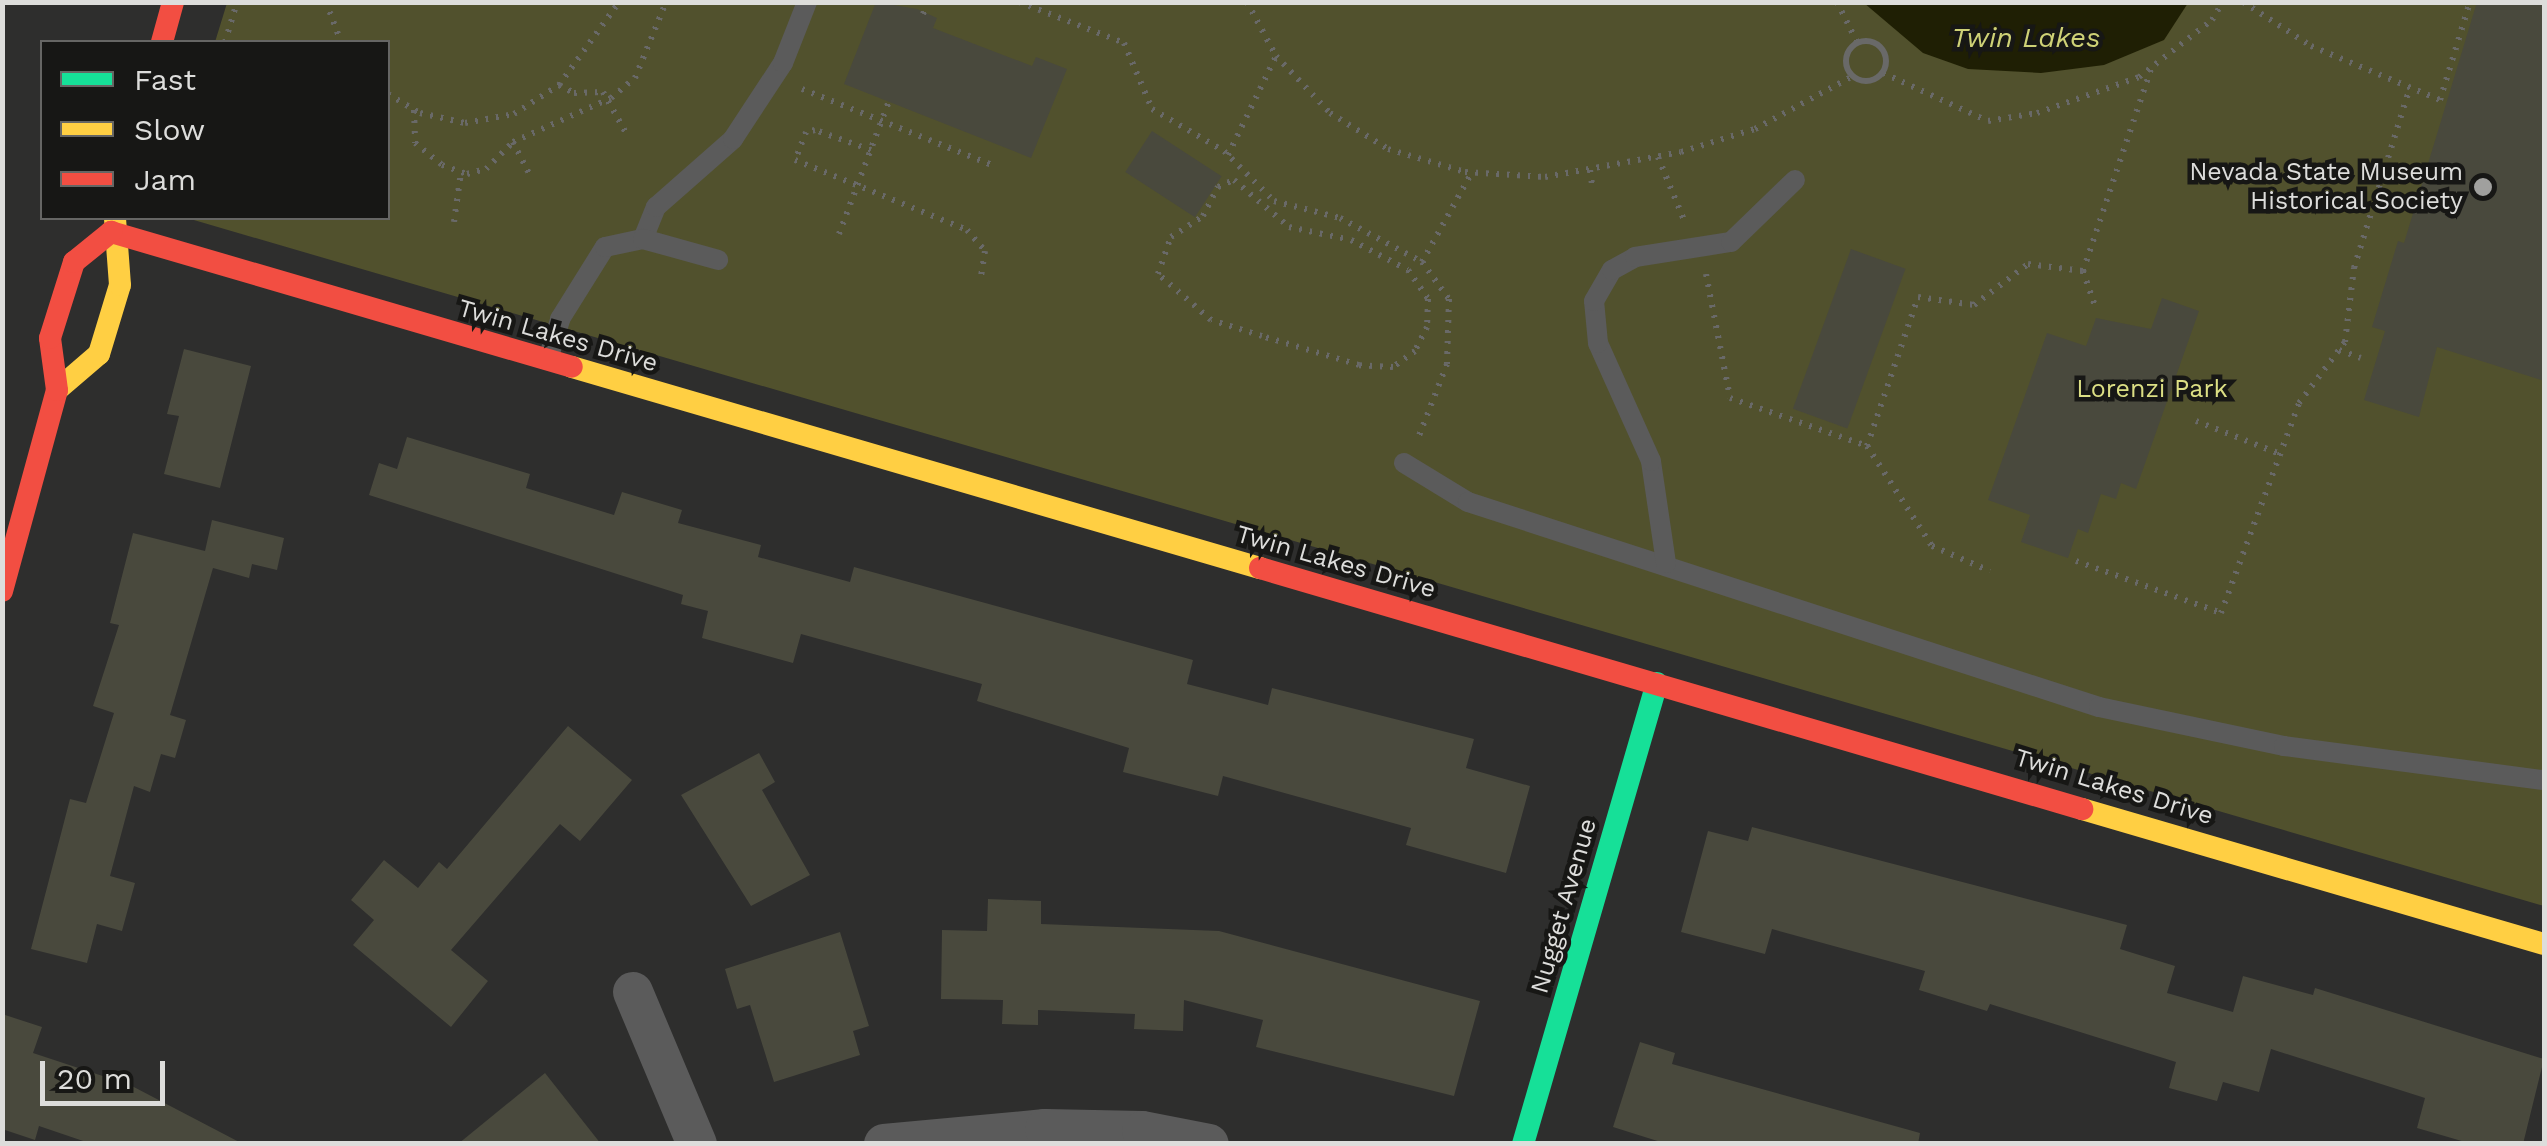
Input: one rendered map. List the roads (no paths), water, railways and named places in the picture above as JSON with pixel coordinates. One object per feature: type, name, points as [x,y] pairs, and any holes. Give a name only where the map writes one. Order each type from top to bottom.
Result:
[{"type":"street","points":[[163,40],[173,2]]},
{"type":"street","points":[[2,591],[57,390],[50,338],[74,262],[113,225]]},
{"type":"street","points":[[57,390],[99,354],[120,285],[113,225]]},
{"type":"street","name":"Twin Lakes Drive","points":[[113,225],[547,362],[2544,944]]},
{"type":"street","name":"Nugget Avenue","points":[[1523,1144],[1658,683]]},
{"type":"street","points":[[633,992],[697,1144]]},
{"type":"street","points":[[884,1144],[1142,1131],[1210,1144]]},
{"type":"lane","points":[[643,239],[656,207],[733,140],[773,78],[806,2]]},
{"type":"lane","points":[[1666,563],[1651,461],[1598,342],[1594,300],[1612,270],[1636,257],[1731,242],[1795,180]]},
{"type":"lane","points":[[547,362],[560,319],[605,248],[643,239],[718,260]]},
{"type":"lane","points":[[1404,464],[1468,502],[1666,563],[2099,707],[2284,746],[2544,780]]},
{"type":"water","name":"Twin Lakes","points":[[1864,3],[2188,3],[2164,40],[2104,65],[2041,73],[1968,69],[1923,53]]},
{"type":"place","name":"Nevada State Museum Historical Society","points":[[2483,187]]},
{"type":"park label","name":"Lorenzi Park","points":[[2152,389]]}]
